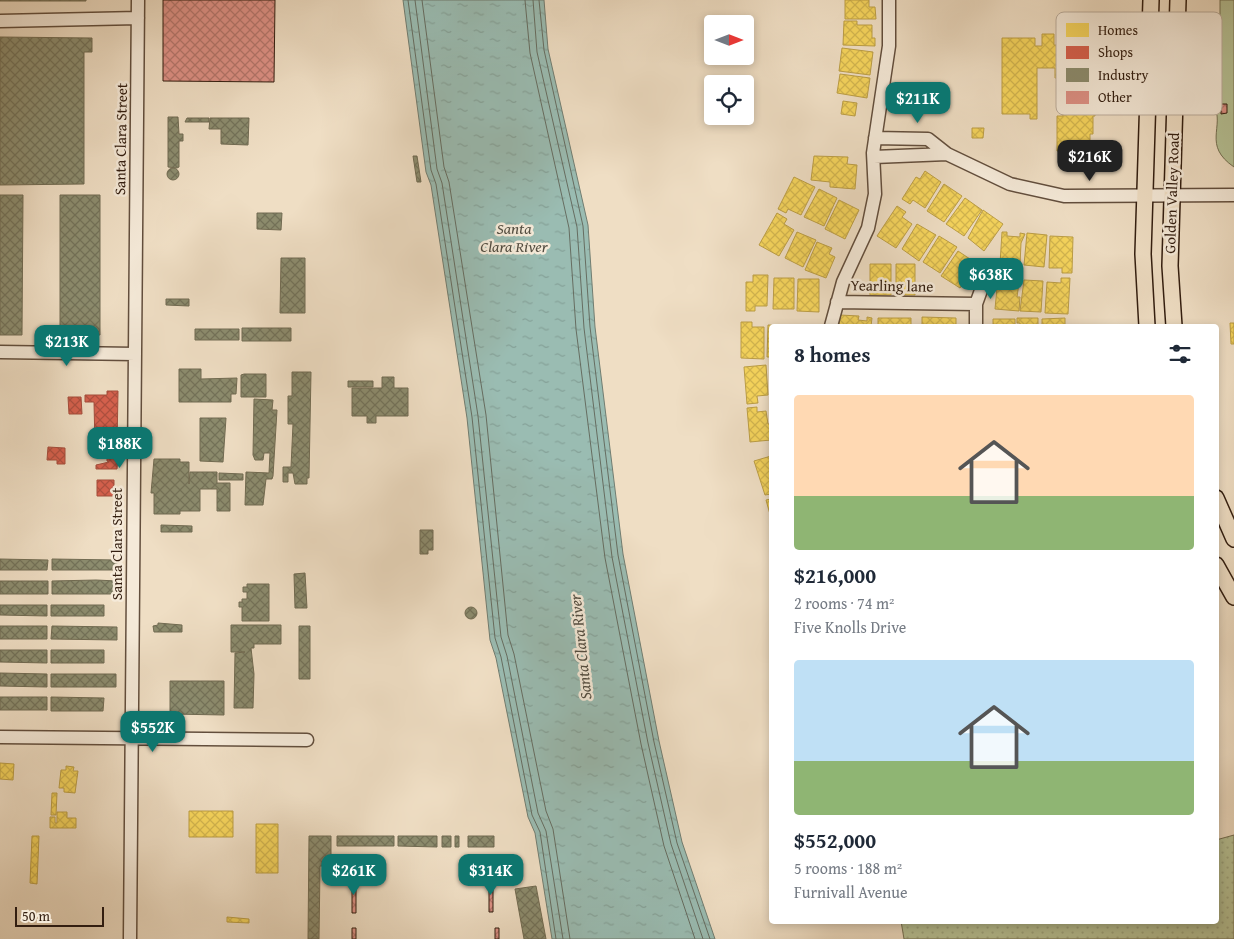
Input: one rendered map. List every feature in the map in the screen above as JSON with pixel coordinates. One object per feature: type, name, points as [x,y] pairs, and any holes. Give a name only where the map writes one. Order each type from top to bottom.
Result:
[{"type":"main road","name":"Golden Valley Road","points":[[1147,115],[1143,254],[1147,324]]},
{"type":"main road","name":"Golden Valley Road","points":[[1174,115],[1170,266],[1174,324]]},
{"type":"main road","points":[[1219,505],[1234,539]]},
{"type":"main road","points":[[1219,570],[1234,597]]},
{"type":"street","name":"Santa Clara Street","points":[[130,939],[138,0]]},
{"type":"street","points":[[832,324],[843,282],[868,228],[875,194],[875,138],[889,46],[889,0]]},
{"type":"street","points":[[0,21],[138,18]]},
{"type":"street","points":[[875,138],[928,138],[947,154],[1010,184],[1064,196],[1234,195]]},
{"type":"street","points":[[874,157],[947,154]]},
{"type":"street","points":[[976,324],[976,304],[988,271]]},
{"type":"street","name":"Yearling lane","points":[[837,302],[976,304]]},
{"type":"street","points":[[0,352],[135,354]]},
{"type":"street","points":[[0,737],[307,740]]},
{"type":"green space","points":[[1220,0],[1234,0],[1234,167],[1224,159],[1219,151],[1216,136],[1217,115],[1222,115],[1222,12],[1220,12]]},
{"type":"green space","points":[[1234,835],[1234,939],[904,939],[902,924],[1219,924],[1219,839]]},
{"type":"water","name":"Santa Clara River","points":[[403,0],[544,0],[548,49],[588,225],[595,327],[623,554],[659,741],[682,842],[715,939],[552,939],[535,833],[528,817],[496,658],[490,640],[467,418],[431,185],[426,172]]},
{"type":"building: Homes","points":[[845,0],[869,0],[869,7],[875,7],[876,19],[845,19]]},
{"type":"building: Homes","points":[[844,21],[857,21],[857,25],[872,25],[872,38],[875,38],[875,46],[843,45]]},
{"type":"building: Homes","points":[[1042,34],[1054,34],[1056,78],[1055,68],[1037,68],[1037,119],[1030,119],[1030,114],[1002,114],[1002,38],[1035,38],[1035,46],[1042,46]]},
{"type":"building: Homes","points":[[842,48],[873,52],[870,75],[839,71]]},
{"type":"building: Homes","points":[[840,74],[870,78],[867,98],[837,93]]},
{"type":"building: Homes","points":[[843,101],[857,103],[855,116],[841,114]]},
{"type":"building: Homes","points":[[1095,115],[1093,116],[1093,134],[1090,134],[1090,151],[1057,151],[1057,116]]},
{"type":"building: Homes","points":[[972,128],[984,128],[983,138],[972,138]]},
{"type":"building: Homes","points":[[814,156],[848,157],[847,164],[857,165],[855,189],[830,187],[830,182],[811,180]]},
{"type":"building: Homes","points":[[925,171],[941,182],[925,208],[913,200],[910,204],[902,199],[916,177],[920,179]]},
{"type":"building: Homes","points":[[794,177],[815,187],[801,215],[788,209],[786,213],[778,209]]},
{"type":"building: Homes","points":[[944,184],[962,196],[944,222],[927,211]]},
{"type":"building: Homes","points":[[819,189],[837,198],[824,226],[804,217]]},
{"type":"building: Homes","points":[[965,198],[982,210],[964,236],[946,224]]},
{"type":"building: Homes","points":[[839,200],[859,210],[845,239],[825,229]]},
{"type":"building: Homes","points":[[897,206],[906,212],[902,217],[912,224],[896,248],[877,236]]},
{"type":"building: Homes","points":[[983,210],[1003,224],[984,251],[968,238]]},
{"type":"building: Homes","points":[[777,213],[787,219],[784,224],[794,230],[779,256],[759,245]]},
{"type":"building: Homes","points":[[917,224],[936,235],[919,261],[902,249]]},
{"type":"building: Homes","points":[[797,232],[816,240],[803,267],[785,258]]},
{"type":"building: Homes","points":[[1002,232],[1007,232],[1007,236],[1020,237],[1020,233],[1025,234],[1021,243],[1020,265],[1000,264]]},
{"type":"building: Homes","points":[[1027,233],[1047,235],[1044,267],[1024,265]]},
{"type":"building: Homes","points":[[939,236],[957,247],[940,273],[923,262]]},
{"type":"building: Homes","points":[[1050,236],[1073,237],[1072,273],[1062,273],[1062,268],[1049,268]]},
{"type":"building: Homes","points":[[817,242],[832,248],[829,254],[835,257],[826,278],[805,270]]},
{"type":"building: Homes","points":[[958,251],[976,263],[960,288],[941,276]]},
{"type":"building: Homes","points":[[870,264],[891,264],[891,295],[870,295]]},
{"type":"building: Homes","points":[[896,264],[915,264],[915,295],[896,295]]},
{"type":"building: Homes","points":[[753,275],[768,275],[767,306],[755,306],[755,311],[746,311],[746,282],[753,282]]},
{"type":"building: Homes","points":[[774,278],[794,278],[794,309],[773,309]]},
{"type":"building: Homes","points":[[998,278],[1017,279],[1019,283],[1017,297],[1020,297],[1019,311],[995,309]]},
{"type":"building: Homes","points":[[1061,278],[1070,278],[1068,314],[1045,313],[1047,282],[1061,283]]},
{"type":"building: Homes","points":[[798,279],[819,279],[819,312],[797,311]]},
{"type":"building: Homes","points":[[1024,280],[1043,281],[1041,312],[1020,311]]},
{"type":"building: Homes","points":[[840,315],[859,316],[858,320],[867,321],[867,317],[872,318],[871,324],[839,324]]},
{"type":"building: Homes","points":[[922,317],[956,318],[956,324],[922,324]]},
{"type":"building: Homes","points":[[878,318],[911,318],[911,324],[878,324]]},
{"type":"building: Homes","points":[[1017,318],[1038,318],[1038,324],[1017,323]]},
{"type":"building: Homes","points":[[1065,318],[1065,324],[1042,324],[1042,319]]},
{"type":"building: Homes","points":[[993,319],[1015,319],[1015,324],[993,324]]},
{"type":"building: Homes","points":[[741,322],[752,322],[752,327],[764,327],[764,359],[741,358]]},
{"type":"building: Homes","points":[[1230,323],[1234,323],[1234,344],[1231,344]]},
{"type":"building: Homes","points":[[768,325],[769,357],[767,357]]},
{"type":"building: Homes","points":[[766,365],[768,395],[757,396],[758,403],[747,404],[744,367]]},
{"type":"building: Homes","points":[[757,407],[757,412],[766,411],[769,424],[769,440],[750,442],[747,408]]},
{"type":"building: Homes","points":[[769,457],[769,494],[765,495],[754,461]]},
{"type":"building: Homes","points":[[769,499],[769,511],[766,500]]},
{"type":"building: Homes","points":[[0,763],[14,764],[13,780],[0,779]]},
{"type":"building: Homes","points":[[66,766],[74,767],[73,771],[78,771],[75,793],[64,792],[64,788],[59,788],[61,770],[66,770]]},
{"type":"building: Homes","points":[[52,793],[57,793],[56,815],[51,815]]},
{"type":"building: Homes","points":[[189,811],[233,811],[233,837],[189,837]]},
{"type":"building: Homes","points":[[57,812],[67,812],[67,818],[76,818],[76,828],[50,828],[50,817],[55,817],[55,823],[57,823]]},
{"type":"building: Homes","points":[[256,824],[278,824],[278,873],[256,873]]},
{"type":"building: Homes","points":[[32,836],[39,836],[37,884],[30,883]]},
{"type":"building: Homes","points":[[227,917],[249,919],[249,923],[227,922]]},
{"type":"building: Shops","points":[[107,391],[118,391],[117,446],[95,446],[94,402],[85,402],[85,395],[107,395]]},
{"type":"building: Shops","points":[[68,397],[81,397],[82,414],[69,414]]},
{"type":"building: Shops","points":[[107,446],[119,446],[117,469],[96,469],[96,465],[109,462],[107,461]]},
{"type":"building: Shops","points":[[48,447],[65,448],[65,464],[57,464],[57,460],[47,460]]},
{"type":"building: Shops","points":[[97,480],[114,480],[114,496],[97,496]]},
{"type":"building: Industry","points":[[86,0],[86,1],[0,1]]},
{"type":"building: Industry","points":[[0,37],[92,38],[92,52],[84,52],[84,184],[0,185]]},
{"type":"building: Industry","points":[[168,117],[178,117],[179,134],[183,134],[183,141],[179,141],[179,167],[177,168],[168,167]]},
{"type":"building: Industry","points":[[187,118],[209,118],[209,122],[185,122]]},
{"type":"building: Industry","points":[[210,118],[249,118],[248,145],[221,144],[221,129],[209,129]]},
{"type":"building: Industry","points":[[413,156],[417,156],[421,182],[417,182]]},
{"type":"building: Industry","points":[[171,168],[175,168],[179,174],[175,180],[171,180],[167,176],[167,172]]},
{"type":"building: Industry","points":[[0,195],[23,195],[22,335],[0,335]]},
{"type":"building: Industry","points":[[60,195],[100,195],[100,335],[60,335]]},
{"type":"building: Industry","points":[[257,213],[282,213],[281,230],[257,229]]},
{"type":"building: Industry","points":[[281,258],[305,258],[305,313],[280,313]]},
{"type":"building: Industry","points":[[166,299],[189,299],[189,306],[166,305]]},
{"type":"building: Industry","points":[[242,328],[291,328],[291,341],[242,341]]},
{"type":"building: Industry","points":[[195,329],[239,329],[239,340],[195,340]]},
{"type":"building: Industry","points":[[179,369],[201,369],[201,379],[237,378],[236,394],[231,394],[231,402],[179,402]]},
{"type":"building: Industry","points":[[292,372],[311,372],[309,478],[307,478],[307,484],[295,484],[293,473],[288,473],[288,482],[283,482],[283,467],[291,467],[293,424],[288,424],[288,396],[292,396]]},
{"type":"building: Industry","points":[[266,374],[266,397],[241,397],[241,375]]},
{"type":"building: Industry","points":[[382,377],[394,377],[394,388],[408,388],[408,416],[376,416],[376,423],[367,423],[367,416],[352,416],[352,388],[382,388]]},
{"type":"building: Industry","points":[[348,381],[373,381],[373,387],[348,387]]},
{"type":"building: Industry","points":[[254,399],[273,400],[272,410],[277,410],[273,476],[272,479],[266,479],[263,505],[245,505],[246,472],[269,473],[270,453],[264,453],[263,460],[255,460],[253,455]]},
{"type":"building: Industry","points":[[200,418],[226,418],[223,462],[200,461]]},
{"type":"building: Industry","points":[[154,459],[180,459],[180,462],[189,462],[189,484],[190,472],[217,472],[217,483],[230,483],[230,511],[217,511],[217,489],[200,489],[200,511],[180,511],[180,514],[154,514],[154,493],[151,493]]},
{"type":"building: Industry","points":[[219,473],[243,474],[243,480],[219,480]]},
{"type":"building: Industry","points":[[161,525],[192,526],[192,532],[161,532]]},
{"type":"building: Industry","points":[[420,530],[433,530],[433,550],[428,550],[428,554],[420,554]]},
{"type":"building: Industry","points":[[0,559],[48,560],[47,570],[0,570]]},
{"type":"building: Industry","points":[[52,559],[117,560],[117,570],[52,570]]},
{"type":"building: Industry","points":[[305,573],[307,608],[295,608],[294,574]]},
{"type":"building: Industry","points":[[0,581],[48,581],[48,594],[0,594]]},
{"type":"building: Industry","points":[[52,581],[117,581],[117,594],[52,594]]},
{"type":"building: Industry","points":[[247,584],[269,584],[269,621],[242,621],[242,607],[239,607],[239,602],[242,602],[242,599],[247,599],[247,592],[243,592],[243,587],[247,587]]},
{"type":"building: Industry","points":[[0,605],[47,605],[47,616],[0,615]]},
{"type":"building: Industry","points":[[51,605],[104,605],[104,616],[51,616]]},
{"type":"building: Industry","points":[[473,607],[476,608],[476,618],[469,619],[466,618],[465,611],[466,608]]},
{"type":"building: Industry","points":[[158,623],[182,625],[182,632],[154,632],[153,626],[158,625]]},
{"type":"building: Industry","points":[[231,625],[281,625],[281,644],[254,644],[254,648],[251,648],[254,674],[253,708],[234,708],[235,653],[245,652],[231,652]]},
{"type":"building: Industry","points":[[0,626],[47,626],[47,639],[0,639]]},
{"type":"building: Industry","points":[[52,626],[117,627],[117,640],[51,639]]},
{"type":"building: Industry","points":[[299,626],[310,626],[310,679],[299,679]]},
{"type":"building: Industry","points":[[0,650],[47,650],[47,663],[0,662]]},
{"type":"building: Industry","points":[[51,650],[104,650],[104,663],[51,663]]},
{"type":"building: Industry","points":[[0,673],[47,674],[47,687],[0,686]]},
{"type":"building: Industry","points":[[51,674],[116,674],[116,687],[51,687]]},
{"type":"building: Industry","points":[[170,681],[224,681],[224,715],[170,714]]},
{"type":"building: Industry","points":[[0,697],[47,697],[47,710],[0,710]]},
{"type":"building: Industry","points":[[51,697],[104,698],[103,711],[51,711]]},
{"type":"building: Industry","points":[[309,836],[331,836],[331,866],[320,866],[319,939],[308,939]]},
{"type":"building: Industry","points":[[337,836],[394,836],[394,846],[337,846]]},
{"type":"building: Industry","points":[[398,836],[437,836],[437,847],[398,846]]},
{"type":"building: Industry","points":[[442,836],[451,836],[451,847],[442,847]]},
{"type":"building: Industry","points":[[455,836],[459,836],[459,847],[455,847]]},
{"type":"building: Industry","points":[[468,836],[494,836],[494,847],[468,847]]},
{"type":"building: Industry","points":[[536,886],[546,939],[524,939],[515,889]]},
{"type":"building: Other","points":[[163,0],[275,0],[274,82],[163,81]]},
{"type":"building: Other","points":[[1222,104],[1227,104],[1227,113],[1222,114]]},
{"type":"building: Other","points":[[489,879],[493,879],[493,912],[489,912]]},
{"type":"building: Other","points":[[352,880],[356,880],[356,913],[352,913]]},
{"type":"building: Other","points":[[352,928],[356,928],[356,939],[352,939]]},
{"type":"building: Other","points":[[495,928],[499,928],[499,939],[495,939]]}]
